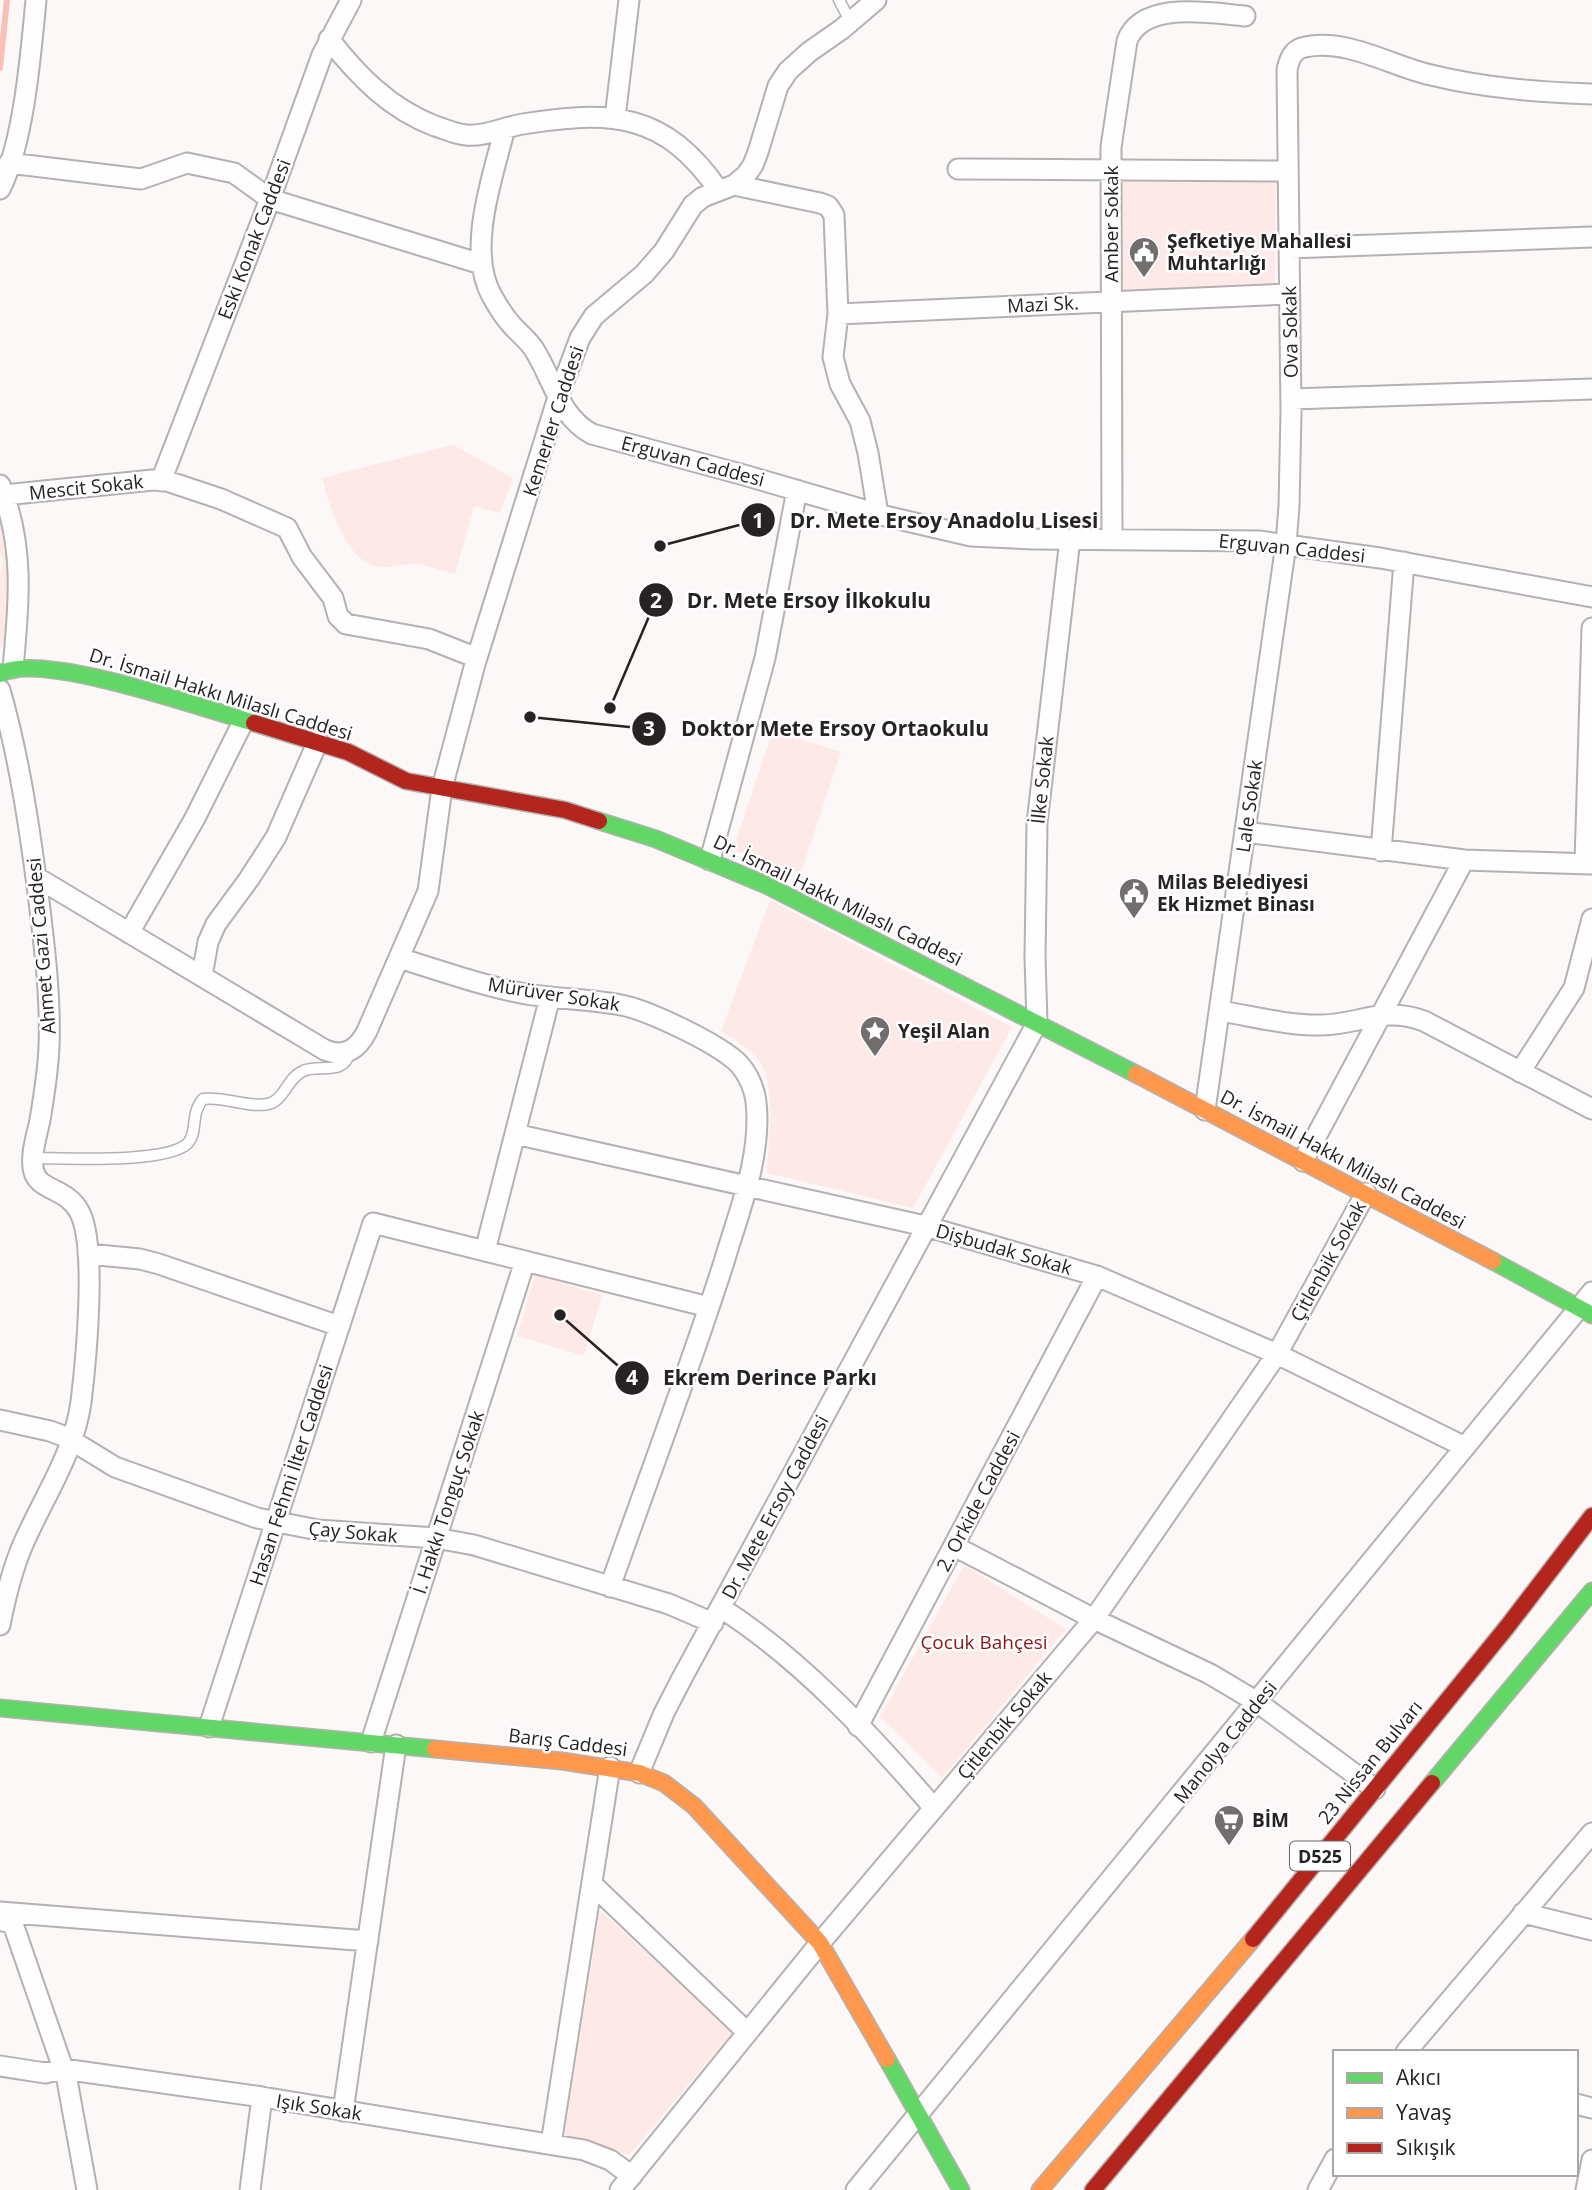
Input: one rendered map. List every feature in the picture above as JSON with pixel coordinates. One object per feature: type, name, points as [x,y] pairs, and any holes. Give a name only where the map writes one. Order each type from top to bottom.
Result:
[{"type":"main road","name":"Dr. İsmail Hakkı Milaslı Caddesi","points":[[6,671],[41,667],[80,673],[318,741],[348,752],[406,781],[565,810],[656,839],[710,860],[766,885],[1037,1023],[1366,1193],[1586,1312]]},
{"type":"main road","name":"23 Nissan Bulvarı","points":[[1040,2190],[1200,2004],[1514,1618],[1592,1516]]},
{"type":"main road","name":"D525","points":[[1093,2190],[1592,1591]]},
{"type":"main road","name":"Barış Caddesi","points":[[0,1708],[610,1767],[639,1773],[664,1783],[694,1805],[820,1943],[961,2190]]},
{"type":"street","points":[[0,189],[9,163],[26,81],[36,0]]},
{"type":"street","name":"Eski Konak Caddesi","points":[[161,481],[329,39],[351,0]]},
{"type":"street","points":[[615,118],[629,0]]},
{"type":"street","name":"Kemerler Caddesi","points":[[442,788],[477,658],[558,397],[580,338],[594,316],[644,274],[664,251],[694,205],[704,197],[727,188],[753,165],[775,94],[783,78],[808,52],[876,0]]},
{"type":"street","name":"Amber Sokak","points":[[1112,539],[1111,170],[1115,115],[1127,41],[1130,31],[1139,22],[1156,15],[1203,12],[1245,16]]},
{"type":"street","points":[[329,39],[362,76],[404,112],[463,135],[479,135],[557,119],[631,120],[650,127],[672,141],[727,188],[820,203],[832,210],[836,230],[838,314],[832,357],[835,371],[860,421],[869,453],[878,514]]},
{"type":"street","name":"Ova Sokak","points":[[1286,544],[1291,400],[1287,70],[1291,56],[1298,49],[1308,46],[1349,49],[1430,75],[1487,87],[1592,94]]},
{"type":"street","name":"Erguvan Caddesi","points":[[505,128],[485,213],[481,264],[491,295],[509,322],[534,348],[569,416],[578,426],[592,434],[878,514],[971,536],[1224,540],[1286,544],[1404,562],[1592,597]]},
{"type":"street","points":[[9,163],[141,179],[187,163],[234,173],[270,199],[481,264]]},
{"type":"street","points":[[958,169],[1288,171]]},
{"type":"street","points":[[1289,248],[1592,237]]},
{"type":"street","name":"Mazi Sk.","points":[[838,314],[1289,294]]},
{"type":"street","points":[[1291,400],[1592,389]]},
{"type":"street","name":"Mescit Sokak","points":[[2,490],[161,481],[221,499],[286,528],[302,557],[333,598],[338,616],[346,624],[429,639],[477,658]]},
{"type":"street","points":[[2,490],[19,560],[19,610],[6,671]]},
{"type":"street","points":[[710,860],[771,636],[797,490]]},
{"type":"street","name":"İlke Sokak","points":[[1037,1023],[1037,823],[1070,539]]},
{"type":"street","name":"Lale Sokak","points":[[1205,1110],[1286,544]]},
{"type":"street","points":[[1381,851],[1404,562]]},
{"type":"street","points":[[1245,832],[1464,860],[1588,864],[1592,628]]},
{"type":"street","name":"Ahmet Gazi Caddesi","points":[[0,690],[19,765],[46,955],[49,1047],[47,1084],[33,1158]]},
{"type":"street","points":[[129,933],[195,818],[244,720]]},
{"type":"street","points":[[202,976],[208,942],[215,924],[276,837],[318,741]]},
{"type":"street","points":[[36,877],[325,1050],[341,1054],[349,1052],[362,1041],[428,891],[442,788]]},
{"type":"street","points":[[1303,1161],[1464,860]]},
{"type":"street","points":[[1520,1072],[1574,988],[1592,919]]},
{"type":"street","name":"Mürüver Sokak","points":[[399,958],[509,990],[604,1002],[644,1011],[717,1048],[733,1059],[752,1085],[756,1102],[753,1157],[747,1186],[709,1307],[610,1587]]},
{"type":"street","points":[[550,997],[485,1251],[709,1307]]},
{"type":"street","points":[[1220,1011],[1322,1025],[1382,1014],[1409,1016],[1424,1021],[1592,1109]]},
{"type":"street","name":"Dr. Mete Ersoy Caddesi","points":[[639,1773],[664,1713],[1037,1023]]},
{"type":"street","name":"Dişbudak Sokak","points":[[515,1134],[925,1226],[1097,1276],[1277,1353],[1465,1447]]},
{"type":"street","points":[[0,1625],[22,1547],[71,1441],[81,1403],[88,1310],[85,1226],[79,1212],[65,1194],[40,1184],[33,1169],[33,1158]]},
{"type":"street","name":"Çitlenbik Sokak","points":[[626,2183],[820,1943],[1094,1619],[1277,1353],[1366,1193]]},
{"type":"street","name":"Hasan Fehmi İlter Caddesi","points":[[209,1727],[373,1223],[485,1251]]},
{"type":"street","points":[[88,1254],[140,1259],[159,1264],[339,1326]]},
{"type":"street","name":"İ. Hakkı Tonguç Sokak","points":[[371,1742],[525,1261]]},
{"type":"street","name":"2. Orkide Caddesi","points":[[858,1726],[1097,1276]]},
{"type":"street","name":"Manolya Caddesi","points":[[856,2190],[1465,1447],[1586,1312],[1592,1292]]},
{"type":"street","name":"Çay Sokak","points":[[0,1420],[50,1431],[115,1468],[275,1523],[318,1530],[436,1538],[474,1545],[610,1587],[717,1616],[756,1630],[858,1726],[934,1808]]},
{"type":"street","points":[[954,1546],[1094,1619],[1194,1666],[1257,1702],[1375,1789]]},
{"type":"street","points":[[343,2110],[396,1745]]},
{"type":"street","points":[[551,2144],[610,1767]]},
{"type":"street","points":[[1408,2050],[1592,1833]]},
{"type":"street","points":[[592,1884],[747,2032]]},
{"type":"street","points":[[0,1912],[368,1941]]},
{"type":"street","points":[[1523,1913],[1592,1930]]},
{"type":"street","points":[[0,1920],[13,1924],[64,2069],[87,2190]]},
{"type":"street","name":"Işık Sokak","points":[[0,2066],[45,2073],[64,2069],[262,2097],[551,2144],[598,2154],[626,2183]]},
{"type":"street","points":[[250,2190],[262,2097]]},
{"type":"street","points":[[1586,2190],[1592,2160]]},
{"type":"street","points":[[1318,2190],[1333,2163]]},
{"type":"lane","points":[[839,0],[850,22]]},
{"type":"lane","points":[[33,1158],[135,1157],[167,1153],[189,1143],[194,1133],[197,1106],[203,1099],[225,1098],[248,1104],[272,1103],[279,1099],[291,1079],[301,1072],[341,1065],[347,1061],[349,1052]]},
{"type":"green space","points":[[1123,176],[1276,178],[1275,287],[1123,291]]},
{"type":"green space","points":[[453,445],[513,478],[500,513],[474,506],[455,574],[418,564],[381,567],[364,561],[355,553],[340,529],[322,478]]},
{"type":"green space","points":[[0,504],[13,553],[7,632],[0,650],[0,578],[3,557],[0,556]]},
{"type":"green space","points":[[773,730],[841,752],[801,873],[733,850]]},
{"type":"green space","name":"Yeşil Alan","points":[[770,900],[1012,1027],[913,1208],[767,1173],[770,1104],[767,1078],[755,1056],[721,1031]]},
{"type":"green space","points":[[535,1275],[602,1295],[584,1356],[517,1336]]},
{"type":"green space","name":"Çocuk Bahçesi","points":[[964,1565],[1066,1629],[942,1778],[880,1717]]},
{"type":"green space","points":[[600,1910],[733,2032],[629,2155],[564,2137]]},
{"type":"waterway","points":[[0,68],[7,0]]},
{"type":"traffic: fast","points":[[0,674],[20,669],[85,675],[254,723]]},
{"type":"traffic: fast","points":[[599,821],[656,839],[766,885],[1136,1074]]},
{"type":"traffic: fast","points":[[1493,1261],[1592,1315]]},
{"type":"traffic: fast","points":[[1432,1783],[1592,1591]]},
{"type":"traffic: fast","points":[[0,1708],[435,1749]]},
{"type":"traffic: fast","points":[[887,2059],[961,2190]]},
{"type":"traffic: slow","points":[[1136,1074],[1493,1261]]},
{"type":"traffic: slow","points":[[435,1749],[562,1761],[639,1773],[664,1783],[694,1806],[820,1943],[887,2059]]},
{"type":"traffic: slow","points":[[1040,2190],[1253,1939]]},
{"type":"traffic: jam","points":[[254,723],[348,752],[406,781],[565,810],[599,821]]},
{"type":"traffic: jam","points":[[1253,1939],[1507,1627],[1592,1516]]},
{"type":"traffic: jam","points":[[1093,2190],[1432,1783]]},
{"type":"place","name":"Şefketiye Mahallesi Muhtarlığı","points":[[1144,279]]},
{"type":"place","name":"Dr. Mete Ersoy Anadolu Lisesi","points":[[660,546]]},
{"type":"place","name":"Dr. Mete Ersoy İlkokulu","points":[[610,708]]},
{"type":"place","name":"Doktor Mete Ersoy Ortaokulu","points":[[530,717]]},
{"type":"place","name":"Milas Belediyesi Ek Hizmet Binası","points":[[1134,920]]},
{"type":"place","name":"Yeşil Alan","points":[[875,1058]]},
{"type":"place","name":"Ekrem Derince Parkı","points":[[560,1315]]},
{"type":"place","name":"BİM","points":[[1229,1847]]}]
